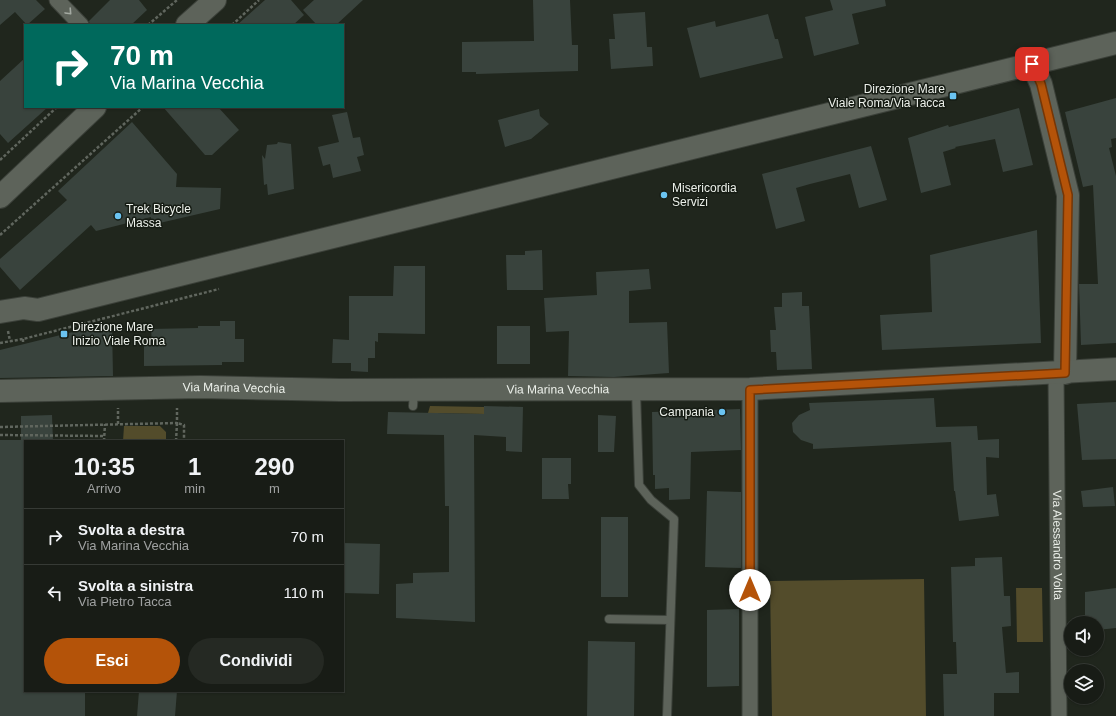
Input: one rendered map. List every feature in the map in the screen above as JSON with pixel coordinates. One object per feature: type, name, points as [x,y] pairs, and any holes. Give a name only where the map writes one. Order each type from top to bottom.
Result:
[{"type":"main road","points":[[188,24],[215,0]]},
{"type":"main road","points":[[0,312],[24,308],[37,310],[1116,43]]},
{"type":"main road","points":[[1032,64],[1041,84],[1068,195],[1060,373]]},
{"type":"main road","points":[[0,197],[95,108]]},
{"type":"main road","points":[[0,327],[26,319],[37,310]]},
{"type":"main road","name":"Via Marina Vecchia","points":[[0,391],[200,387],[413,398],[636,390],[750,390],[1116,369]]},
{"type":"street","points":[[57,0],[80,24]]},
{"type":"street","name":"Via Alessandro Volta","points":[[1059,716],[1060,373]]},
{"type":"street","points":[[750,390],[750,716]]},
{"type":"lane","points":[[636,390],[639,485],[650,500],[674,519],[667,716]]},
{"type":"lane","points":[[609,618],[670,620]]},
{"type":"path","points":[[149,24],[177,0]]},
{"type":"path","points":[[233,24],[259,0]]},
{"type":"path","points":[[0,160],[56,108]]},
{"type":"path","points":[[0,235],[142,108]]},
{"type":"path","points":[[0,343],[23,339],[23,344]]},
{"type":"path","points":[[176,440],[177,407]]},
{"type":"path","points":[[0,427],[177,423],[184,425],[184,440]]},
{"type":"path","points":[[104,440],[105,424]]},
{"type":"path","points":[[0,435],[104,436]]},
{"type":"shaded area","points":[[430,406],[484,407],[484,414],[428,413]]},
{"type":"shaded area","points":[[124,426],[160,426],[166,432],[166,440],[123,440]]},
{"type":"shaded area","points":[[924,579],[926,716],[772,716],[770,581]]},
{"type":"shaded area","points":[[1016,588],[1042,588],[1043,642],[1017,642]]},
{"type":"building","points":[[0,0],[36,0],[45,9],[28,24],[26,24],[15,12],[0,25]]},
{"type":"building","points":[[110,0],[139,0],[147,10],[132,24],[90,24],[89,21]]},
{"type":"building","points":[[265,0],[291,0],[304,15],[294,24],[238,24]]},
{"type":"building","points":[[314,0],[363,0],[337,24],[316,24],[303,10]]},
{"type":"building","points":[[533,0],[570,0],[572,45],[578,45],[578,71],[476,74],[476,72],[462,72],[462,42],[534,41]]},
{"type":"building","points":[[830,0],[885,0],[886,6],[852,14],[859,44],[814,56],[805,17],[833,10]]},
{"type":"building","points":[[645,12],[647,47],[652,47],[653,66],[611,69],[609,39],[615,39],[613,14]]},
{"type":"building","points":[[768,14],[775,39],[778,39],[783,58],[700,78],[687,28],[715,21],[716,27]]},
{"type":"building","points":[[24,59],[24,108],[47,108],[8,143],[0,134],[0,81]]},
{"type":"building","points":[[1116,98],[1116,138],[1111,139],[1112,147],[1109,148],[1116,176],[1116,343],[1081,345],[1079,284],[1098,284],[1093,185],[1083,187],[1065,112]]},
{"type":"building","points":[[164,108],[219,108],[239,130],[212,155],[205,155]]},
{"type":"building","points":[[1019,108],[1033,165],[1003,172],[995,139],[955,147],[956,148],[943,152],[951,185],[921,193],[908,138],[948,125],[949,127]]},
{"type":"building","points":[[539,109],[540,116],[549,124],[531,139],[505,147],[498,120]]},
{"type":"building","points":[[347,112],[353,138],[360,137],[364,155],[357,157],[361,171],[333,178],[330,164],[323,166],[318,147],[339,142],[332,115]]},
{"type":"building","points":[[132,122],[177,174],[176,187],[221,188],[220,209],[151,225],[151,217],[96,231],[91,225],[20,290],[0,267],[0,259],[67,200],[58,191]]},
{"type":"building","points":[[278,142],[291,144],[294,189],[268,195],[267,184],[264,185],[262,155],[265,159],[267,145],[277,144]]},
{"type":"building","points":[[871,146],[887,200],[859,208],[850,174],[810,184],[796,188],[805,221],[776,229],[762,174]]},
{"type":"building","points":[[1037,230],[1041,343],[882,350],[880,315],[932,312],[930,255]]},
{"type":"building","points":[[542,250],[543,290],[507,290],[506,255],[525,255],[525,251]]},
{"type":"building","points":[[394,266],[425,266],[425,334],[378,333],[378,342],[375,341],[375,358],[368,358],[368,372],[351,371],[351,363],[332,363],[333,339],[349,340],[349,296],[393,296]]},
{"type":"building","points":[[649,269],[651,289],[629,291],[629,323],[667,322],[669,373],[614,377],[568,376],[569,331],[546,332],[544,298],[597,295],[596,272]]},
{"type":"building","points":[[802,292],[802,306],[809,306],[812,369],[777,370],[776,352],[771,352],[770,330],[776,330],[774,307],[782,307],[782,293]]},
{"type":"building","points":[[220,321],[235,321],[235,339],[244,339],[244,362],[222,362],[222,365],[144,366],[144,343],[152,343],[151,329],[220,326]]},
{"type":"building","points":[[101,325],[112,325],[113,376],[0,378],[0,350]]},
{"type":"building","points":[[497,326],[530,326],[530,364],[497,364]]},
{"type":"building","points":[[934,398],[936,427],[977,426],[978,440],[999,439],[999,458],[986,457],[987,495],[996,494],[999,516],[959,521],[954,491],[951,442],[813,449],[813,444],[801,440],[793,432],[792,423],[799,415],[810,410],[809,403]]},
{"type":"building","points":[[1116,402],[1116,459],[1082,460],[1077,404]]},
{"type":"building","points":[[484,406],[523,407],[522,452],[506,451],[506,437],[474,435],[475,622],[396,618],[396,584],[413,583],[413,573],[449,572],[449,506],[445,506],[444,435],[387,434],[388,412],[484,414]]},
{"type":"building","points":[[740,409],[741,450],[691,452],[690,499],[669,500],[669,488],[655,489],[655,475],[653,475],[652,412]]},
{"type":"building","points":[[52,415],[53,440],[24,440],[24,692],[85,692],[85,716],[0,716],[0,440],[21,440],[21,416]]},
{"type":"building","points":[[598,415],[616,416],[614,452],[598,452]]},
{"type":"building","points":[[542,458],[571,458],[571,484],[568,484],[569,499],[542,499]]},
{"type":"building","points":[[1113,487],[1115,506],[1083,507],[1081,491]]},
{"type":"building","points":[[707,491],[741,492],[741,568],[705,567]]},
{"type":"building","points":[[601,517],[628,517],[628,597],[601,597]]},
{"type":"building","points":[[344,543],[380,544],[379,594],[344,593]]},
{"type":"building","points":[[1002,557],[1004,596],[1010,596],[1011,626],[1002,627],[1006,673],[1019,672],[1019,693],[994,693],[994,716],[944,716],[943,674],[957,674],[956,642],[953,642],[951,567],[975,566],[975,558]]},
{"type":"building","points":[[1116,588],[1116,628],[1104,629],[1104,616],[1085,616],[1085,592]]},
{"type":"building","points":[[739,609],[739,686],[707,687],[707,610]]},
{"type":"building","points":[[588,641],[635,642],[634,716],[587,716]]},
{"type":"building","points":[[139,692],[177,692],[175,716],[137,716]]},
{"type":"place","name":"Direzione Mare Viale Roma/Via Tacca","points":[[953,96]]},
{"type":"place","name":"Misericordia Servizi","points":[[664,195]]},
{"type":"place","name":"Trek Bicycle Massa","points":[[118,216]]},
{"type":"place","name":"Direzione Mare Inizio Viale Roma","points":[[64,334]]},
{"type":"place","name":"Campania","points":[[722,412]]},
{"type":"route","points":[[750,590],[750,390],[1065,373],[1068,195],[1041,84],[1032,64]]}]
